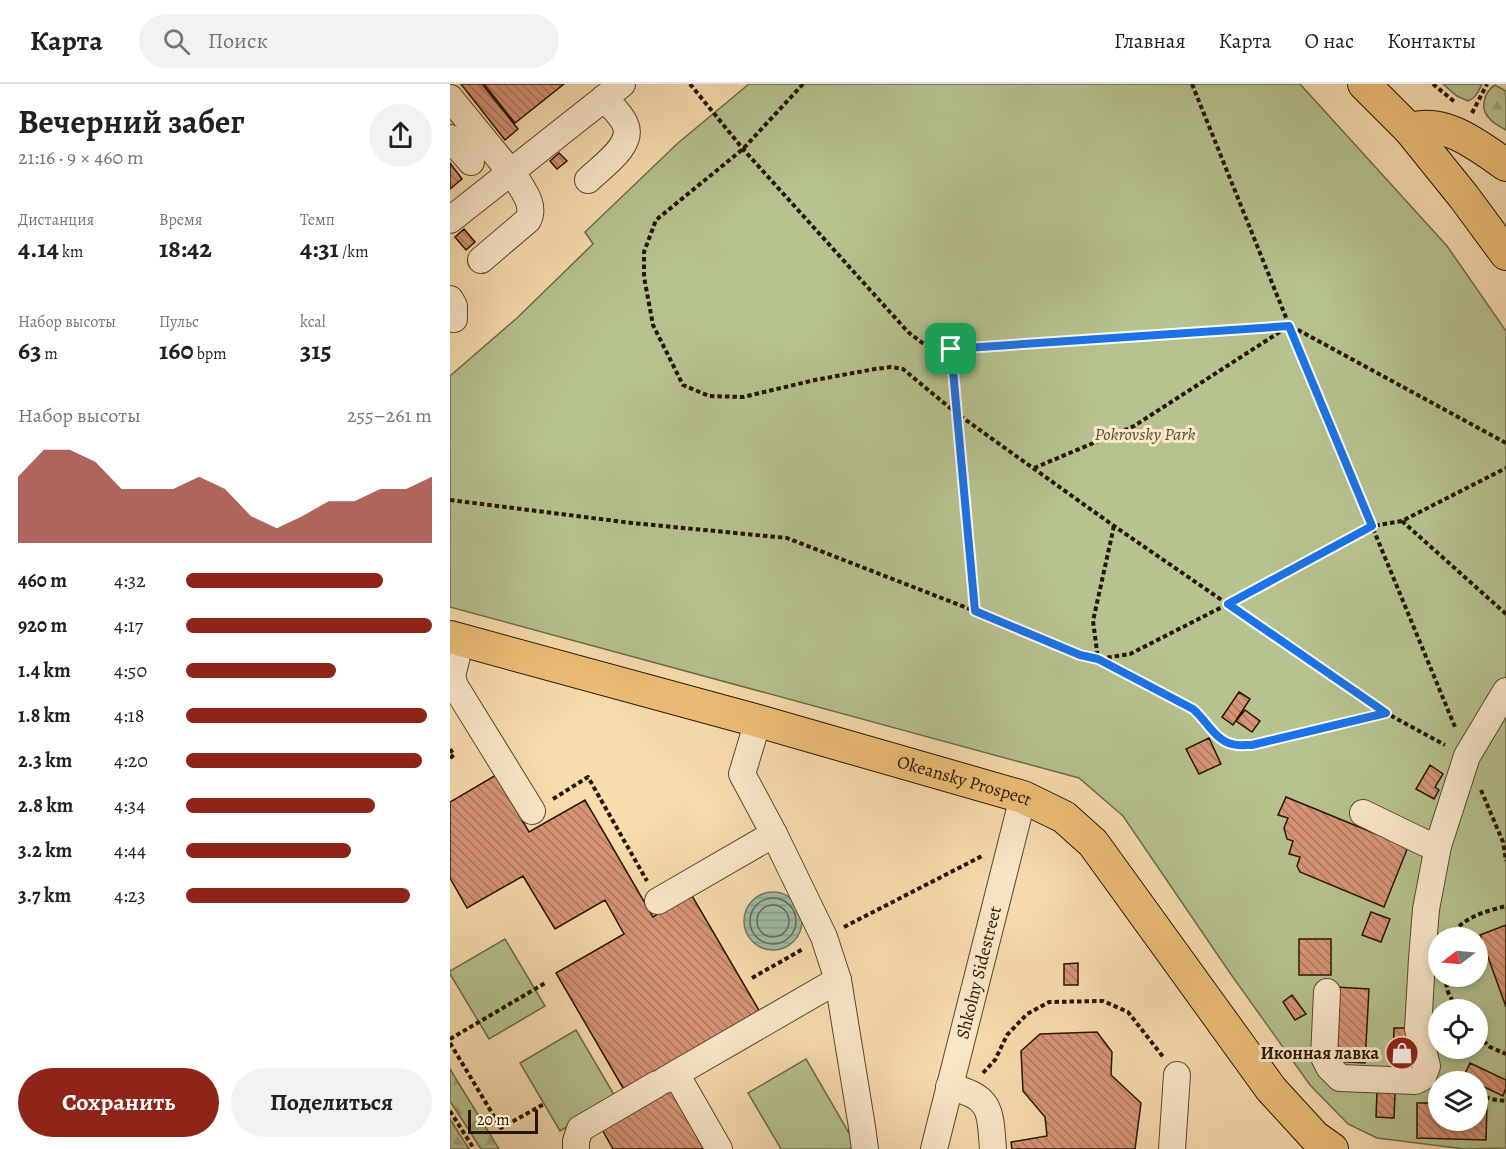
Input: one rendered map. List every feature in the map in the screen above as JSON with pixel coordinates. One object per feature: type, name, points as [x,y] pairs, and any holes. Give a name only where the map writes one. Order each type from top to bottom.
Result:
[{"type":"main road","points":[[1364,84],[1410,130],[1506,254]]},
{"type":"main road","points":[[1410,130],[1417,127],[1428,127],[1454,133],[1506,165]]},
{"type":"main road","name":"Okeansky Prospect","points":[[456,638],[1023,797],[1064,817],[1093,843],[1271,1089],[1315,1137],[1332,1149]]},
{"type":"street","points":[[450,220],[613,91],[628,132],[626,140],[621,148],[588,180]]},
{"type":"street","points":[[450,98],[510,172],[525,192],[531,206],[528,220],[481,260]]},
{"type":"street","points":[[450,138],[471,162]]},
{"type":"street","points":[[456,638],[452,676],[454,686],[532,811]]},
{"type":"street","points":[[1327,992],[1324,1057],[1329,1067],[1340,1078],[1414,1081],[1423,1077],[1427,1066],[1418,1029],[1422,959],[1426,909],[1438,846],[1467,756],[1506,691]]},
{"type":"street","points":[[758,721],[742,774],[824,937],[838,980],[865,1149]]},
{"type":"street","name":"Shkolny Sidestreet","points":[[934,1149],[958,1089],[1023,797]]},
{"type":"street","points":[[1363,813],[1425,843],[1438,846]]},
{"type":"street","points":[[658,901],[774,834]]},
{"type":"street","points":[[576,1149],[580,1129],[838,980]]},
{"type":"street","points":[[1172,1149],[1177,1075]]},
{"type":"street","points":[[666,1079],[719,1149]]},
{"type":"street","points":[[958,1089],[986,1105],[991,1118],[993,1149]]},
{"type":"path","points":[[690,84],[743,149],[908,332],[929,348],[951,349],[1289,326],[1506,443]]},
{"type":"path","points":[[803,84],[743,149],[656,220],[644,252],[644,277],[653,325],[683,385],[709,396],[743,397],[815,380],[891,367],[903,369],[956,413],[1114,526],[1386,713],[1467,756]]},
{"type":"path","points":[[1192,84],[1289,326],[1503,842],[1506,861]]},
{"type":"path","points":[[1471,116],[1487,84]]},
{"type":"path","points":[[1034,468],[1134,426],[1289,326]]},
{"type":"path","points":[[951,349],[975,611]]},
{"type":"path","points":[[1098,659],[1130,654],[1372,526],[1402,521],[1506,468]]},
{"type":"path","points":[[450,500],[632,523],[787,538],[975,611],[1080,655],[1098,659],[1193,709],[1217,737],[1233,745],[1252,745],[1386,713]]},
{"type":"path","points":[[1402,521],[1506,614]]},
{"type":"path","points":[[1098,659],[1093,621],[1114,526]]},
{"type":"path","points":[[450,749],[454,755],[450,758]]},
{"type":"path","points":[[532,811],[588,777],[658,901]]},
{"type":"path","points":[[873,911],[985,855]]},
{"type":"path","points":[[1459,927],[1487,911],[1506,906]]},
{"type":"path","points":[[450,1039],[548,982]]},
{"type":"path","points":[[958,1089],[995,1060],[1007,1035],[1028,1014],[1049,1002],[1103,1001],[1128,1012],[1177,1075]]},
{"type":"path","points":[[450,1043],[501,1128],[544,1104]]},
{"type":"path","points":[[1488,1045],[1506,1054]]},
{"type":"path","points":[[1488,1098],[1506,1101]]},
{"type":"path","points":[[450,1111],[474,1149]]},
{"type":"green space","name":"Pokrovsky Park","points":[[749,84],[1300,84],[1447,246],[1506,331],[1506,1148],[1465,1149],[1377,1138],[1348,1124],[1310,1085],[1123,816],[1079,778],[450,607],[450,376],[517,318],[593,244],[585,232],[678,143]]},
{"type":"green space","points":[[1443,84],[1482,84],[1475,96],[1468,101],[1457,96]]},
{"type":"green space","points":[[1495,85],[1506,91],[1506,130],[1492,121],[1484,106],[1488,92]]},
{"type":"green space","points":[[505,939],[545,1006],[489,1039],[450,971]]},
{"type":"green space","points":[[576,1030],[616,1098],[560,1131],[520,1063]]},
{"type":"green space","points":[[806,1059],[856,1145],[849,1149],[781,1149],[748,1093]]},
{"type":"green space","points":[[450,1069],[499,1149],[481,1149],[450,1101]]},
{"type":"green space","points":[[450,1119],[469,1149],[450,1149]]},
{"type":"water","points":[[767,892],[779,892],[794,900],[802,915],[802,927],[794,942],[779,950],[767,950],[752,942],[744,927],[744,915],[752,900]]},
{"type":"building","points":[[461,84],[482,84],[518,129],[505,140]]},
{"type":"building","points":[[484,84],[564,84],[515,123]]},
{"type":"building","points":[[559,153],[567,161],[557,169],[550,161]]},
{"type":"building","points":[[450,163],[462,179],[450,189]]},
{"type":"building","points":[[464,229],[475,242],[466,250],[455,237]]},
{"type":"building","points":[[1239,692],[1250,699],[1233,725],[1222,717]]},
{"type":"building","points":[[1245,710],[1260,721],[1252,732],[1236,721]]},
{"type":"building","points":[[1209,738],[1221,764],[1199,774],[1186,749]]},
{"type":"building","points":[[1430,765],[1443,774],[1435,787],[1439,790],[1434,799],[1416,789]]},
{"type":"building","points":[[496,775],[529,832],[585,800],[653,917],[691,894],[760,1012],[660,1071],[705,1149],[613,1149],[599,1124],[626,1093],[556,973],[624,934],[605,900],[555,929],[523,876],[467,908],[450,878],[450,802]]},
{"type":"building","points":[[1286,797],[1408,847],[1384,907],[1300,872],[1297,866],[1300,857],[1289,854],[1293,841],[1287,839],[1284,828],[1288,818],[1278,815]]},
{"type":"building","points":[[1371,912],[1390,919],[1381,942],[1362,935]]},
{"type":"building","points":[[1506,925],[1506,1007],[1488,957],[1488,932]]},
{"type":"building","points":[[1299,939],[1331,939],[1331,975],[1299,975]]},
{"type":"building","points":[[1078,963],[1078,985],[1064,985],[1064,964]]},
{"type":"building","points":[[1336,987],[1369,989],[1365,1063],[1332,1061]]},
{"type":"building","points":[[1292,995],[1306,1014],[1295,1020],[1283,1002]]},
{"type":"building","name":"Иконная лавка","points":[[1394,1028],[1411,1028],[1410,1078],[1392,1078]]},
{"type":"building","points":[[1097,1032],[1112,1052],[1111,1075],[1141,1103],[1135,1149],[1012,1149],[1011,1142],[1047,1136],[1045,1117],[1023,1091],[1021,1051],[1040,1034]]},
{"type":"building","points":[[1470,1063],[1487,1071],[1466,1071]]},
{"type":"building","points":[[1488,1072],[1506,1080],[1503,1096],[1488,1089]]},
{"type":"building","points":[[1377,1092],[1395,1093],[1394,1118],[1376,1117]]},
{"type":"building","points":[[1417,1103],[1428,1103],[1428,1131],[1486,1131],[1486,1140],[1417,1138]]},
{"type":"place","name":"Иконная лавка","points":[[1402,1053]]},
{"type":"route","points":[[1289,326],[1372,526],[1228,604],[1386,713],[1252,745],[1233,745],[1217,737],[1193,709],[1098,659],[1080,655],[975,611],[951,349],[1289,326]]}]
